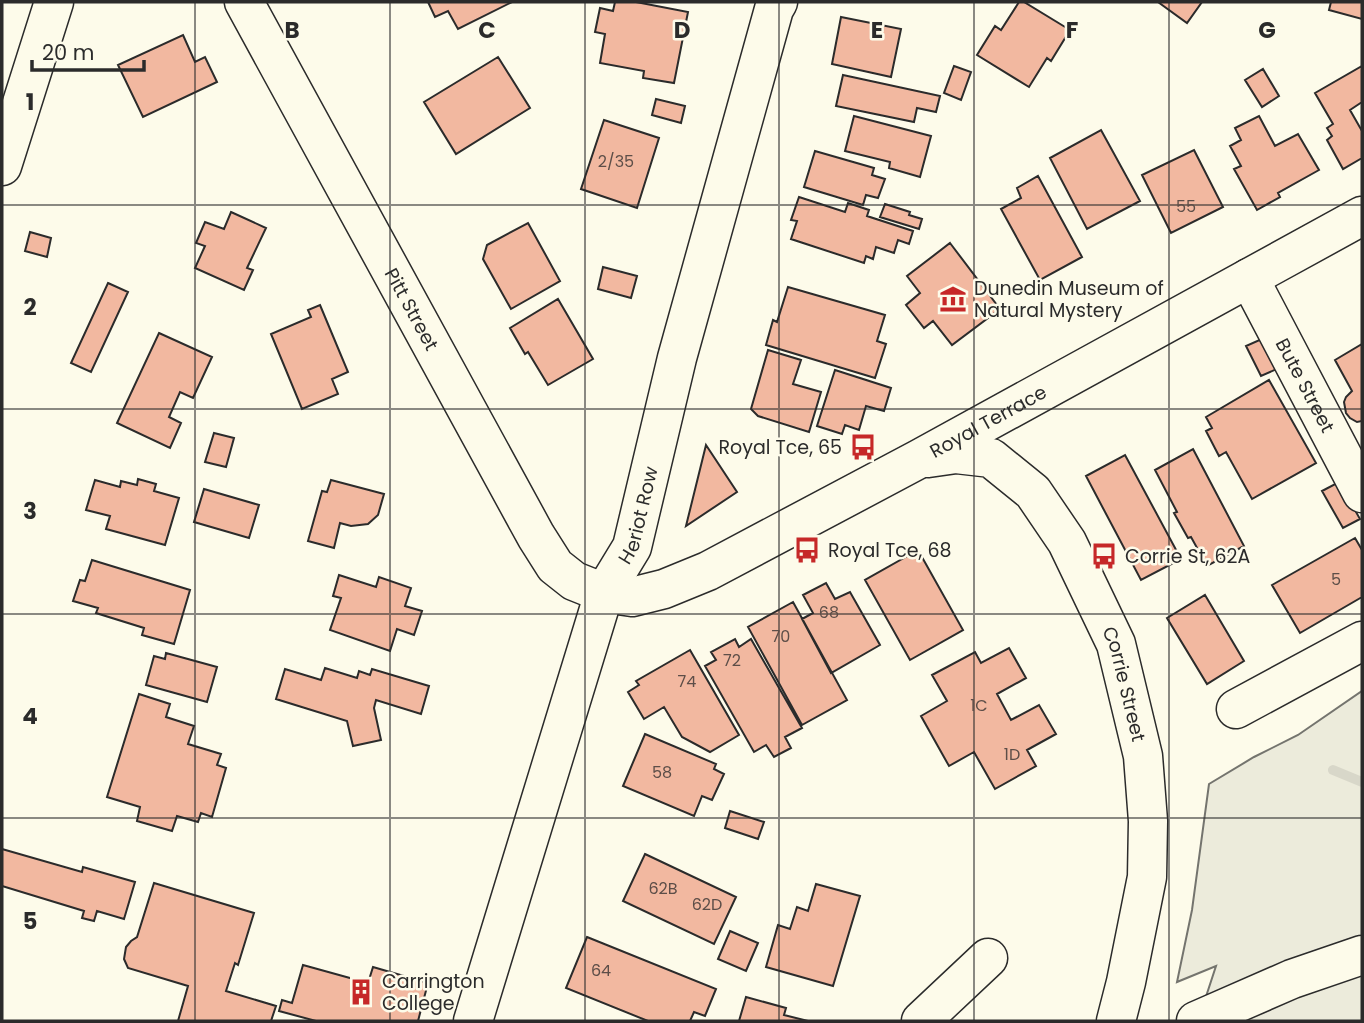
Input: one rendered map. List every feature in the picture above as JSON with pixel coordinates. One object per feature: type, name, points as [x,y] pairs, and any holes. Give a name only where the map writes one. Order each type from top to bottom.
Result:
[{"type":"street","points":[[2,166],[54,2]]},
{"type":"street","name":"Pitt Street","points":[[244,2],[536,536],[555,566],[574,581],[604,593]]},
{"type":"street","name":"Heriot Row","points":[[483,1019],[604,593],[632,547],[677,358],[770,22],[778,2]]},
{"type":"street","name":"Royal Terrace","points":[[604,593],[632,597],[664,589],[708,572],[1362,216]]},
{"type":"street","name":"Bute Street","points":[[1249,278],[1362,493]]},
{"type":"street","name":"Corrie Street","points":[[919,459],[956,454],[992,458],[1032,492],[1067,542],[1116,645],[1143,756],[1148,821],[1147,877],[1116,1021]]},
{"type":"street","points":[[1236,709],[1362,641]]},
{"type":"street","points":[[1196,1021],[1292,979],[1362,955]]},
{"type":"street","points":[[921,1021],[988,958]]},
{"type":"shaded area","points":[[1362,691],[1362,1021],[1198,1021],[1216,966],[1177,982],[1192,910],[1209,784],[1298,735]]},
{"type":"building","points":[[428,2],[512,2],[458,29],[448,11],[435,17]]},
{"type":"building","points":[[615,2],[636,2],[688,12],[674,83],[643,78],[644,71],[600,63],[605,34],[595,32],[600,8],[613,11]]},
{"type":"building","points":[[1019,2],[1024,2],[1070,30],[1051,61],[1047,58],[1029,87],[977,55],[995,26],[1001,30]]},
{"type":"building","points":[[1158,2],[1202,2],[1187,23]]},
{"type":"building","points":[[1331,2],[1362,2],[1362,19],[1329,10]]},
{"type":"building","points":[[841,17],[901,29],[891,77],[832,64]]},
{"type":"building","points":[[183,35],[195,62],[205,57],[217,82],[143,117],[118,65]]},
{"type":"building","points":[[498,57],[530,108],[456,154],[424,102]]},
{"type":"building","points":[[954,66],[971,72],[961,100],[944,93]]},
{"type":"building","points":[[1362,66],[1362,102],[1350,110],[1362,131],[1362,158],[1343,169],[1327,140],[1332,136],[1327,128],[1333,124],[1315,93]]},
{"type":"building","points":[[1263,69],[1279,96],[1262,107],[1245,80]]},
{"type":"building","points":[[843,75],[940,96],[936,112],[917,108],[914,122],[836,106]]},
{"type":"building","points":[[656,99],[685,106],[681,123],[652,115]]},
{"type":"building","points":[[854,116],[931,136],[920,177],[889,168],[890,162],[845,151]]},
{"type":"building","points":[[1259,116],[1275,146],[1298,134],[1319,170],[1278,193],[1280,197],[1257,210],[1234,169],[1241,166],[1230,146],[1241,140],[1235,128]]},
{"type":"building","points":[[604,120],[659,138],[637,208],[581,189]]},
{"type":"building","points":[[1101,130],[1140,201],[1087,229],[1050,158]]},
{"type":"building","points":[[1194,150],[1223,207],[1171,233],[1142,175]]},
{"type":"building","points":[[815,151],[874,168],[872,175],[885,179],[878,198],[866,195],[863,205],[804,187]]},
{"type":"building","points":[[1038,176],[1082,257],[1040,280],[1001,209],[1021,198],[1017,188]]},
{"type":"building","points":[[799,197],[845,212],[848,203],[869,210],[867,216],[913,231],[909,244],[898,240],[894,253],[876,247],[873,259],[866,256],[864,263],[791,239],[797,221],[791,220]]},
{"type":"building","points":[[885,204],[922,219],[919,229],[880,217]]},
{"type":"building","points":[[231,212],[266,228],[247,268],[253,270],[244,290],[195,268],[205,246],[196,243],[205,222],[224,229]]},
{"type":"building","points":[[528,223],[560,281],[511,309],[483,259],[487,245]]},
{"type":"building","points":[[30,232],[51,238],[47,257],[25,251]]},
{"type":"building","name":"Dunedin Museum of Natural Mystery","points":[[950,243],[1000,309],[952,345],[933,321],[924,328],[906,305],[920,293],[907,276]]},
{"type":"building","points":[[603,267],[637,276],[631,298],[598,289]]},
{"type":"building","points":[[108,283],[128,292],[91,372],[71,363]]},
{"type":"building","points":[[788,287],[885,315],[877,341],[886,344],[875,378],[766,345],[773,320],[777,322]]},
{"type":"building","points":[[558,299],[593,359],[548,385],[510,328]]},
{"type":"building","points":[[320,305],[348,372],[332,379],[338,394],[302,409],[271,334],[311,317],[308,310]]},
{"type":"building","points":[[159,333],[212,357],[193,398],[180,392],[169,417],[181,423],[170,448],[117,423]]},
{"type":"building","points":[[1264,338],[1279,368],[1261,376],[1246,346]]},
{"type":"building","points":[[1362,344],[1362,421],[1357,422],[1346,413],[1344,402],[1352,391],[1335,360]]},
{"type":"building","points":[[768,350],[801,360],[793,384],[821,392],[809,432],[758,416],[751,409]]},
{"type":"building","points":[[835,370],[891,388],[884,411],[866,406],[859,430],[845,425],[842,434],[817,426]]},
{"type":"building","points":[[1269,380],[1316,463],[1252,499],[1226,452],[1219,456],[1206,431],[1212,428],[1206,417]]},
{"type":"building","points":[[214,433],[234,438],[226,467],[205,462]]},
{"type":"building","points":[[706,445],[737,492],[686,526]]},
{"type":"building","points":[[1193,449],[1244,546],[1207,566],[1174,513],[1177,512],[1155,470]]},
{"type":"building","points":[[1125,455],[1181,559],[1141,580],[1086,476]]},
{"type":"building","points":[[138,479],[156,484],[154,491],[179,498],[165,545],[106,529],[110,516],[86,510],[95,480],[120,487],[121,481],[137,485]]},
{"type":"building","points":[[331,480],[384,494],[378,515],[368,524],[351,526],[340,523],[334,548],[308,541],[322,491],[327,492]]},
{"type":"building","points":[[1339,482],[1360,519],[1343,528],[1322,491]]},
{"type":"building","points":[[204,489],[259,505],[249,538],[194,522]]},
{"type":"building","points":[[1355,538],[1362,550],[1362,597],[1300,633],[1272,585]]},
{"type":"building","points":[[918,550],[963,630],[910,660],[865,580]]},
{"type":"building","points":[[92,560],[190,590],[174,644],[142,635],[144,628],[96,613],[98,608],[73,601],[80,580],[85,581]]},
{"type":"building","points":[[339,575],[376,587],[379,577],[411,588],[405,606],[422,611],[414,635],[397,629],[390,651],[330,630],[341,598],[333,596]]},
{"type":"building","points":[[826,583],[835,599],[850,592],[880,645],[831,673],[802,619],[813,613],[803,595]]},
{"type":"building","points":[[1205,595],[1244,661],[1207,684],[1167,618]]},
{"type":"building","points":[[793,602],[847,700],[802,725],[748,627]]},
{"type":"building","points":[[735,639],[739,647],[751,639],[802,728],[785,737],[791,748],[774,757],[766,745],[754,752],[705,666],[716,660],[711,652]]},
{"type":"building","points":[[1009,648],[1026,678],[997,694],[1011,720],[1039,705],[1056,734],[1027,750],[1036,766],[995,789],[974,752],[949,766],[921,716],[947,701],[932,675],[975,652],[981,663]]},
{"type":"building","points":[[690,650],[739,735],[710,752],[682,737],[664,707],[644,719],[628,692],[639,685],[636,681]]},
{"type":"building","points":[[166,653],[217,667],[207,702],[146,685],[154,656],[165,659]]},
{"type":"building","points":[[325,668],[357,678],[359,671],[370,675],[372,669],[429,686],[421,714],[376,700],[374,708],[381,740],[353,746],[347,721],[276,699],[285,669],[321,680]]},
{"type":"building","points":[[139,694],[170,704],[166,717],[194,726],[188,744],[221,754],[217,765],[226,768],[212,817],[201,813],[198,822],[177,816],[172,831],[137,821],[140,807],[107,797]]},
{"type":"building","points":[[645,734],[716,764],[714,769],[724,774],[712,800],[702,796],[694,816],[623,786]]},
{"type":"building","points":[[730,811],[764,822],[758,839],[725,828]]},
{"type":"building","points":[[2,849],[82,872],[83,867],[135,882],[124,919],[97,911],[94,921],[82,918],[84,911],[2,886]]},
{"type":"building","points":[[645,854],[736,897],[714,944],[623,901]]},
{"type":"building","points":[[154,883],[254,913],[238,965],[235,963],[226,991],[276,1006],[271,1021],[178,1021],[188,986],[128,968],[124,959],[126,947],[137,937]]},
{"type":"building","points":[[816,884],[860,896],[833,986],[766,967],[778,925],[790,929],[797,907],[808,911]]},
{"type":"building","points":[[730,931],[758,943],[746,971],[718,959]]},
{"type":"building","points":[[587,937],[716,989],[705,1016],[694,1012],[690,1021],[648,1021],[566,988]]},
{"type":"building","name":"Carrington College","points":[[303,965],[368,983],[373,967],[428,983],[418,1021],[316,1021],[279,1011],[282,1000],[292,1003]]},
{"type":"building","points":[[746,997],[786,1008],[784,1015],[808,1021],[739,1021]]},
{"type":"waterway","points":[[1333,770],[1362,782]]},
{"type":"place","name":"Dunedin Museum of Natural Mystery","points":[[953,299]]},
{"type":"place","name":"Royal Tce, 65","points":[[863,447]]},
{"type":"place","name":"Royal Tce, 68","points":[[807,550]]},
{"type":"place","name":"Corrie St, 62A","points":[[1104,556]]},
{"type":"place","name":"Carrington College","points":[[361,992]]}]
